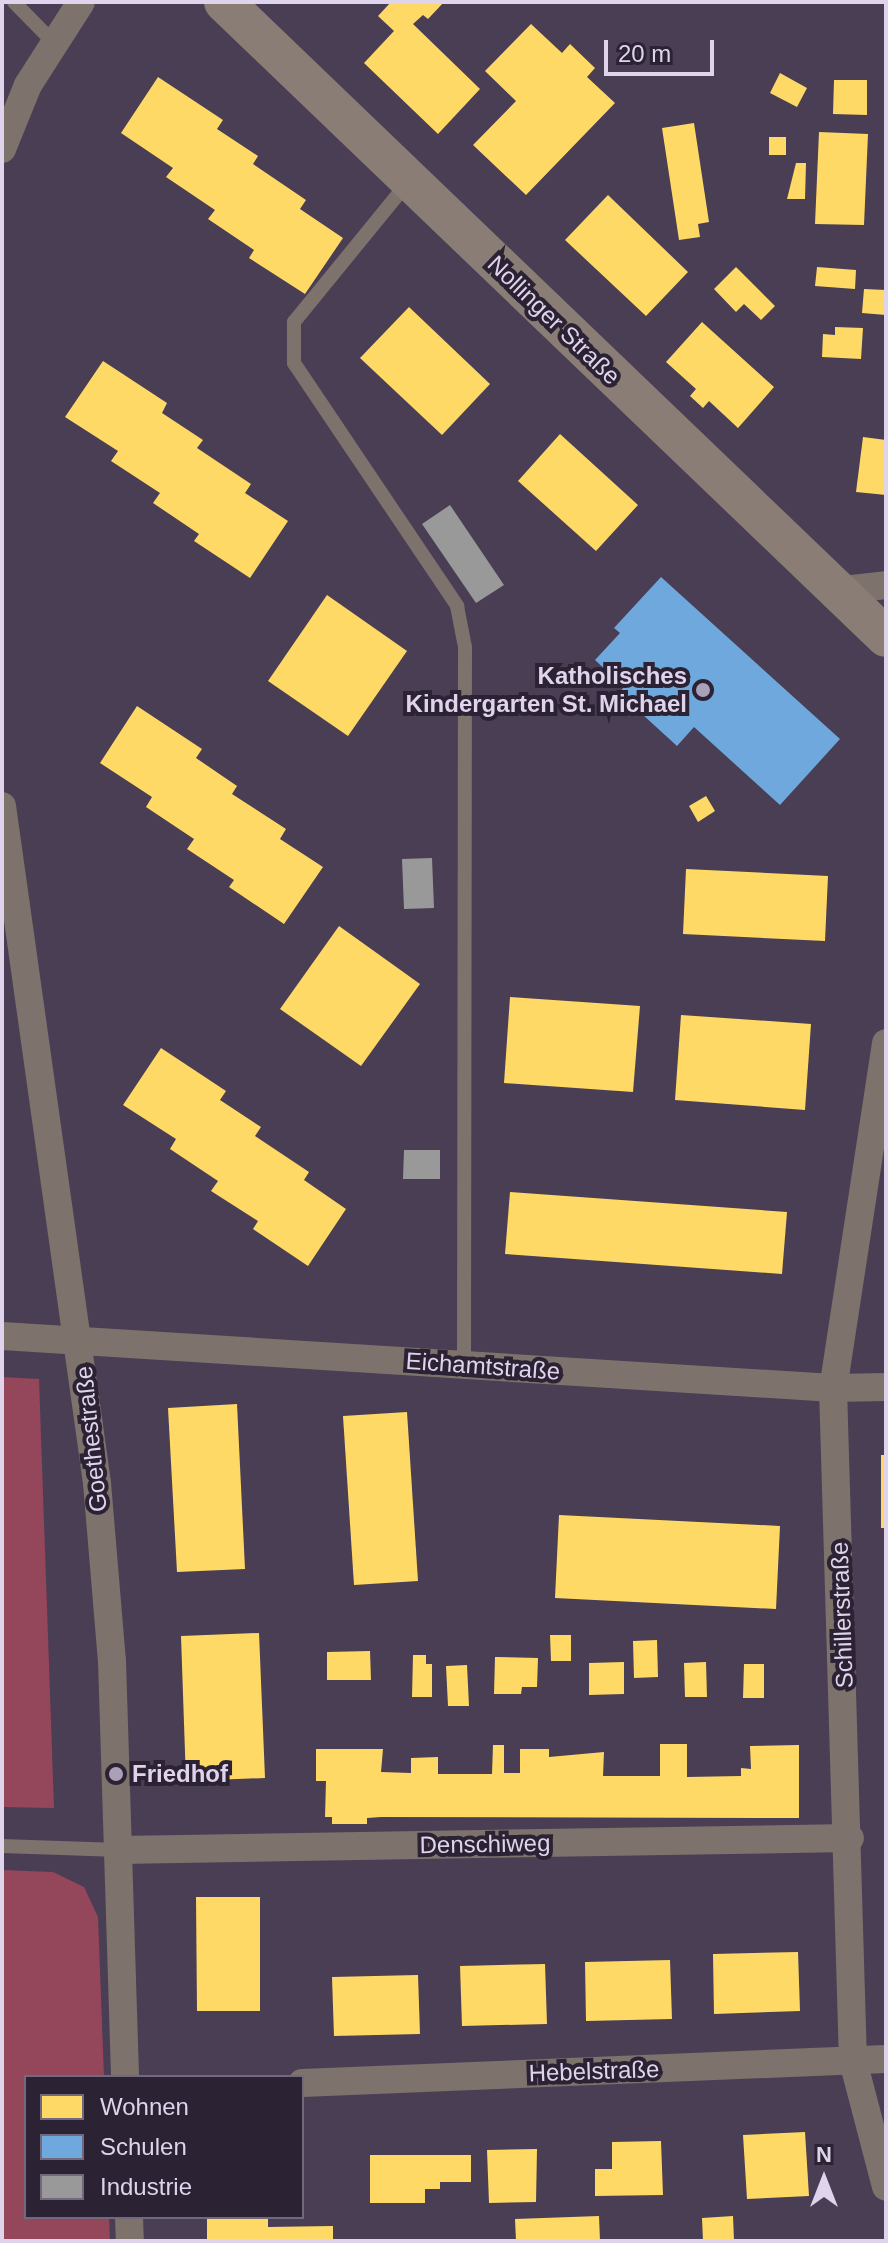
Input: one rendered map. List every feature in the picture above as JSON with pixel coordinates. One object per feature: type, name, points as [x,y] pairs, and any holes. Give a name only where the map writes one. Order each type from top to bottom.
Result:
[{"type":"main road","name":"Nollinger Straße","points":[[224,2],[886,637]]},
{"type":"street","points":[[2,149],[28,85],[81,2]]},
{"type":"street","points":[[835,591],[886,585]]},
{"type":"street","name":"Goethestraße","points":[[2,806],[81,1342],[112,1661],[125,2075]]},
{"type":"street","name":"Schillerstraße","points":[[886,1043],[833,1388],[850,1838],[853,2061],[886,2187]]},
{"type":"street","name":"Eichamtstraße","points":[[2,1336],[833,1388],[886,1387]]},
{"type":"street","name":"Denschiweg","points":[[119,1850],[850,1838]]},
{"type":"street","name":"Hebelstraße","points":[[304,2083],[886,2059]]},
{"type":"street","points":[[129,2219],[130,2241]]},
{"type":"lane","points":[[14,2],[56,45]]},
{"type":"lane","points":[[409,180],[294,322],[294,363],[457,606],[465,647],[464,1365]]},
{"type":"lane","points":[[2,1846],[119,1850]]},
{"type":"shaded area","points":[[2,1377],[39,1379],[54,1808],[2,1807]]},
{"type":"shaded area","points":[[2,1870],[53,1872],[84,1887],[98,1917],[104,2075],[24,2075],[24,2219],[109,2219],[110,2241],[2,2241]]},
{"type":"building: Wohnen","points":[[391,2],[444,2],[428,19],[423,15],[413,24],[480,89],[438,134],[364,63],[394,31],[378,16]]},
{"type":"building: Wohnen","points":[[531,24],[562,53],[570,44],[595,68],[587,77],[615,103],[526,195],[473,145],[516,101],[485,71]]},
{"type":"building: Wohnen","points":[[780,73],[807,88],[797,107],[770,93]]},
{"type":"building: Wohnen","points":[[158,77],[223,120],[217,129],[258,156],[253,164],[306,200],[300,209],[343,238],[305,294],[249,258],[254,250],[208,219],[215,210],[166,177],[173,168],[121,133]]},
{"type":"building: Wohnen","points":[[834,80],[867,80],[867,115],[833,114]]},
{"type":"building: Wohnen","points":[[694,123],[709,222],[698,224],[700,237],[679,240],[662,128]]},
{"type":"building: Wohnen","points":[[819,132],[868,134],[864,225],[815,224]]},
{"type":"building: Wohnen","points":[[769,137],[786,137],[786,155],[769,155]]},
{"type":"building: Wohnen","points":[[796,163],[806,163],[805,199],[787,199]]},
{"type":"building: Wohnen","points":[[608,195],[688,272],[646,316],[565,240]]},
{"type":"building: Wohnen","points":[[736,267],[775,306],[761,320],[744,304],[736,312],[714,289]]},
{"type":"building: Wohnen","points":[[817,267],[856,270],[855,289],[815,286]]},
{"type":"building: Wohnen","points":[[864,289],[886,290],[886,315],[862,313]]},
{"type":"building: Wohnen","points":[[409,307],[490,384],[442,435],[360,358]]},
{"type":"building: Wohnen","points":[[702,322],[774,387],[738,428],[709,401],[703,408],[690,396],[696,389],[666,362]]},
{"type":"building: Wohnen","points":[[835,327],[863,328],[861,359],[822,357],[823,334],[835,335]]},
{"type":"building: Wohnen","points":[[103,361],[167,403],[162,413],[203,440],[197,448],[251,484],[245,493],[288,521],[250,578],[194,541],[199,534],[153,503],[160,493],[111,461],[118,451],[65,417]]},
{"type":"building: Wohnen","points":[[560,434],[638,505],[596,551],[518,481]]},
{"type":"building: Wohnen","points":[[863,437],[886,440],[886,495],[856,492]]},
{"type":"building: Wohnen","points":[[327,595],[407,651],[348,736],[268,681]]},
{"type":"building: Wohnen","points":[[137,706],[202,749],[196,758],[237,786],[232,794],[286,829],[280,839],[323,867],[284,924],[229,887],[234,880],[187,849],[194,839],[146,807],[152,797],[100,763]]},
{"type":"building: Wohnen","points":[[706,796],[715,811],[698,822],[689,806]]},
{"type":"building: Wohnen","points":[[686,869],[828,876],[825,941],[683,934]]},
{"type":"building: Wohnen","points":[[339,926],[420,984],[361,1066],[280,1009]]},
{"type":"building: Wohnen","points":[[510,997],[640,1006],[633,1092],[504,1083]]},
{"type":"building: Wohnen","points":[[681,1015],[811,1024],[805,1110],[675,1100]]},
{"type":"building: Wohnen","points":[[161,1048],[226,1091],[220,1100],[261,1127],[255,1136],[309,1172],[304,1180],[346,1209],[308,1266],[253,1229],[258,1221],[211,1191],[218,1181],[170,1149],[176,1139],[123,1105]]},
{"type":"building: Wohnen","points":[[510,1192],[787,1212],[782,1274],[505,1254]]},
{"type":"building: Wohnen","points":[[237,1404],[245,1569],[177,1572],[168,1408]]},
{"type":"building: Wohnen","points":[[407,1412],[418,1581],[354,1585],[343,1416]]},
{"type":"building: Wohnen","points":[[881,1455],[886,1455],[886,1528],[881,1528]]},
{"type":"building: Wohnen","points":[[559,1515],[780,1526],[776,1609],[555,1598]]},
{"type":"building: Wohnen","points":[[259,1633],[265,1778],[186,1781],[181,1636]]},
{"type":"building: Wohnen","points":[[550,1635],[571,1635],[571,1661],[551,1661]]},
{"type":"building: Wohnen","points":[[657,1640],[658,1677],[634,1678],[633,1641]]},
{"type":"building: Wohnen","points":[[370,1651],[371,1680],[327,1680],[327,1652]]},
{"type":"building: Wohnen","points":[[413,1655],[426,1655],[426,1664],[432,1664],[432,1697],[412,1697]]},
{"type":"building: Wohnen","points":[[495,1657],[538,1658],[537,1687],[522,1687],[521,1694],[494,1694]]},
{"type":"building: Wohnen","points":[[624,1662],[624,1694],[589,1695],[589,1663]]},
{"type":"building: Wohnen","points":[[706,1662],[707,1697],[685,1697],[684,1663]]},
{"type":"building: Wohnen","points":[[744,1664],[764,1664],[764,1698],[743,1698]]},
{"type":"building: Wohnen","points":[[467,1665],[469,1706],[448,1706],[446,1666]]},
{"type":"building: Wohnen","points":[[660,1744],[687,1744],[687,1777],[741,1776],[741,1768],[751,1769],[750,1746],[799,1745],[799,1818],[381,1817],[367,1818],[367,1824],[332,1824],[332,1817],[325,1817],[326,1781],[316,1781],[316,1749],[383,1749],[381,1772],[411,1773],[411,1758],[438,1757],[438,1774],[492,1774],[493,1745],[504,1745],[504,1773],[520,1773],[520,1749],[549,1749],[549,1757],[604,1752],[603,1776],[660,1776]]},
{"type":"building: Wohnen","points":[[196,1897],[260,1897],[260,2011],[197,2011]]},
{"type":"building: Wohnen","points":[[798,1952],[800,2011],[714,2014],[713,1954]]},
{"type":"building: Wohnen","points":[[670,1960],[672,2019],[586,2021],[585,1962]]},
{"type":"building: Wohnen","points":[[545,1964],[547,2024],[462,2026],[460,1966]]},
{"type":"building: Wohnen","points":[[418,1975],[420,2034],[334,2036],[332,1977]]},
{"type":"building: Wohnen","points":[[805,2132],[809,2196],[747,2199],[743,2135]]},
{"type":"building: Wohnen","points":[[661,2141],[663,2195],[595,2196],[595,2169],[612,2169],[612,2142]]},
{"type":"building: Wohnen","points":[[537,2149],[536,2202],[489,2203],[487,2150]]},
{"type":"building: Wohnen","points":[[370,2155],[471,2155],[471,2182],[440,2182],[440,2189],[425,2189],[425,2203],[370,2203]]},
{"type":"building: Wohnen","points":[[599,2216],[600,2241],[516,2241],[515,2219]]},
{"type":"building: Wohnen","points":[[733,2216],[734,2241],[703,2241],[702,2218]]},
{"type":"building: Wohnen","points":[[207,2219],[268,2219],[268,2227],[333,2226],[333,2241],[207,2241]]},
{"type":"building: Schulen","name":"Katholisches Kindergarten St. Michael","points":[[661,577],[840,739],[780,805],[694,727],[677,746],[619,693],[624,687],[595,660],[620,633],[614,628]]},
{"type":"building: Industrie","points":[[450,505],[504,585],[476,603],[422,524]]},
{"type":"building: Industrie","points":[[432,858],[434,908],[404,909],[402,859]]},
{"type":"building: Industrie","points":[[404,1150],[440,1150],[440,1179],[403,1179]]},
{"type":"place","name":"Katholisches Kindergarten St. Michael","points":[[703,690]]},
{"type":"place","name":"Friedhof","points":[[116,1774]]}]
